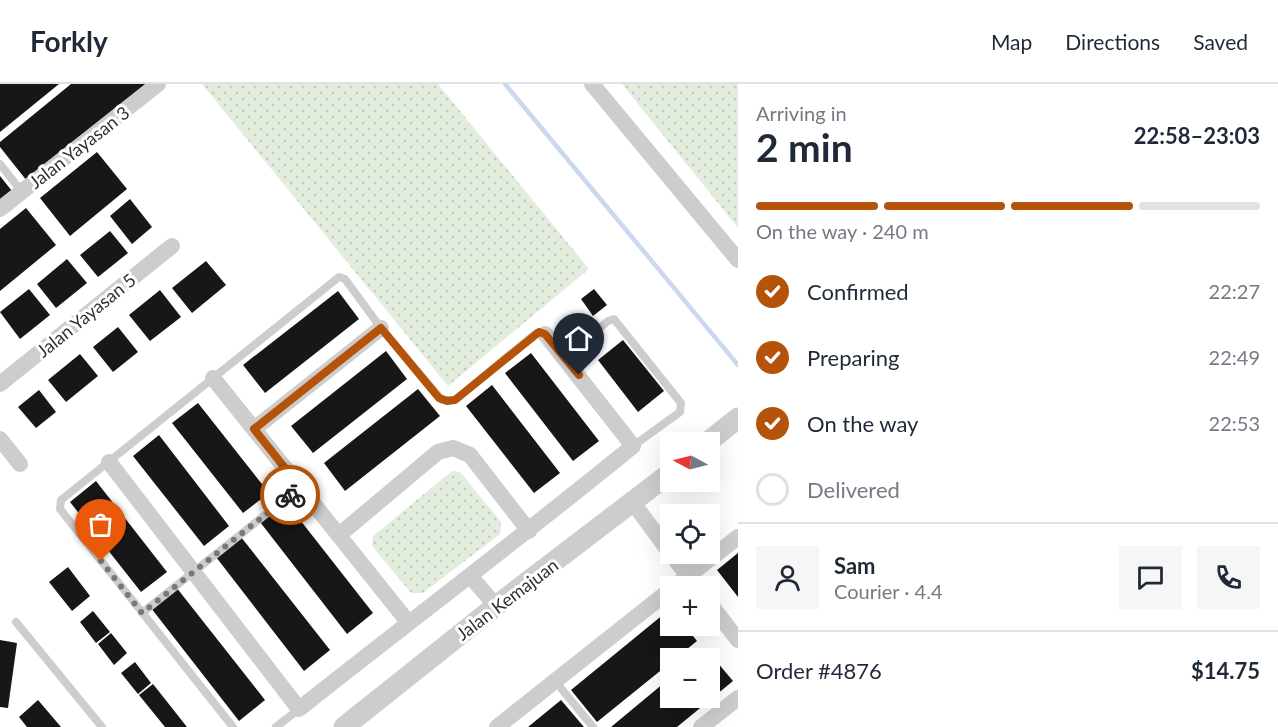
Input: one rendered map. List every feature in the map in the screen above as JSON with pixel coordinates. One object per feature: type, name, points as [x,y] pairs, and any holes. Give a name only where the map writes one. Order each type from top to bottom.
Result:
[{"type":"street","name":"Jalan Yayasan 3","points":[[0,209],[158,84]]},
{"type":"street","points":[[592,84],[738,260]]},
{"type":"street","name":"Jalan Yayasan 5","points":[[0,384],[172,246]]},
{"type":"street","points":[[254,429],[381,328]]},
{"type":"street","points":[[109,462],[299,709],[408,622],[471,577],[633,446],[545,334]]},
{"type":"street","points":[[213,378],[408,622]]},
{"type":"street","points":[[720,432],[738,418]]},
{"type":"street","points":[[0,439],[20,464]]},
{"type":"street","points":[[339,535],[438,452],[453,448],[470,455],[529,531]]},
{"type":"street","name":"Jalan Kemajuan","points":[[344,727],[496,606],[660,481]]},
{"type":"street","points":[[633,504],[660,539]]},
{"type":"street","points":[[694,576],[738,537]]},
{"type":"street","points":[[471,577],[496,606]]},
{"type":"street","points":[[497,727],[660,598]]},
{"type":"street","points":[[720,617],[738,640]]},
{"type":"street","points":[[701,727],[738,698]]},
{"type":"lane","points":[[0,164],[22,192]]},
{"type":"lane","points":[[232,727],[59,506],[61,500],[339,277],[345,279],[381,328],[439,398],[447,401],[455,400],[536,333],[545,334]]},
{"type":"lane","points":[[565,357],[608,321],[614,319],[681,403],[680,412],[633,446]]},
{"type":"lane","points":[[142,613],[300,487]]},
{"type":"lane","points":[[16,622],[102,727]]},
{"type":"lane","points":[[555,681],[593,727]]},
{"type":"lane","points":[[276,727],[299,709]]},
{"type":"green space","points":[[202,84],[438,84],[589,269],[448,386]]},
{"type":"green space","points":[[622,84],[738,84],[738,228]]},
{"type":"green space","points":[[452,471],[460,472],[501,522],[500,534],[423,593],[411,593],[372,546],[373,536]]},
{"type":"building","points":[[0,84],[59,84],[0,132]]},
{"type":"building","points":[[71,84],[148,84],[27,181],[0,147],[0,142]]},
{"type":"building","points":[[97,152],[127,189],[70,236],[40,198]]},
{"type":"building","points":[[0,176],[12,191],[0,200]]},
{"type":"building","points":[[130,199],[152,227],[132,244],[110,216]]},
{"type":"building","points":[[26,208],[56,245],[0,291],[0,229]]},
{"type":"building","points":[[110,231],[128,253],[98,277],[80,255]]},
{"type":"building","points":[[67,259],[87,283],[56,308],[37,284]]},
{"type":"building","points":[[206,261],[226,285],[192,313],[172,288]]},
{"type":"building","points":[[29,289],[50,315],[20,339],[0,312]]},
{"type":"building","points":[[594,289],[607,305],[593,316],[581,299]]},
{"type":"building","points":[[160,290],[181,317],[150,341],[129,315]]},
{"type":"building","points":[[338,291],[359,319],[265,393],[243,365]]},
{"type":"building","points":[[118,327],[138,352],[113,372],[93,347]]},
{"type":"building","points":[[623,340],[664,391],[638,412],[598,360]]},
{"type":"building","points":[[386,351],[407,379],[313,453],[291,426]]},
{"type":"building","points":[[531,353],[599,441],[573,461],[505,373]]},
{"type":"building","points":[[80,354],[98,376],[66,402],[48,380]]},
{"type":"building","points":[[492,385],[560,473],[534,493],[466,406]]},
{"type":"building","points":[[418,389],[440,416],[345,491],[324,463]]},
{"type":"building","points":[[39,390],[56,412],[36,428],[18,407]]},
{"type":"building","points":[[198,403],[269,493],[243,513],[172,423]]},
{"type":"building","points":[[159,435],[229,526],[204,546],[133,456]]},
{"type":"building","points":[[96,481],[167,572],[141,592],[70,502]]},
{"type":"building","points":[[286,502],[373,613],[347,634],[260,522]]},
{"type":"building","points":[[241,537],[330,650],[304,671],[216,557]]},
{"type":"building","points":[[738,553],[738,597],[717,570]]},
{"type":"building","points":[[68,567],[90,596],[72,611],[49,582]]},
{"type":"building","points":[[176,587],[265,700],[239,721],[151,608]]},
{"type":"building","points":[[93,611],[110,632],[96,643],[80,622]]},
{"type":"building","points":[[660,617],[660,636],[693,636],[697,641],[688,648],[660,648],[660,671],[597,722],[571,690]]},
{"type":"building","points":[[111,633],[127,653],[114,665],[98,644]]},
{"type":"building","points":[[0,640],[17,643],[8,708],[0,707]]},
{"type":"building","points":[[135,662],[151,683],[138,694],[121,673]]},
{"type":"building","points":[[720,666],[733,681],[720,692]]},
{"type":"building","points":[[153,684],[187,727],[165,727],[139,695]]},
{"type":"building","points":[[660,686],[660,708],[700,708],[677,727],[611,727]]},
{"type":"building","points":[[38,700],[61,727],[27,727],[19,717]]},
{"type":"building","points":[[561,700],[584,727],[528,727]]},
{"type":"waterway","points":[[505,84],[738,365]]},
{"type":"way so far","points":[[101,561],[142,613],[290,495]]},
{"type":"route","points":[[290,495],[300,487],[254,429],[381,328],[442,400],[455,400],[539,332],[545,334],[579,375]]}]
